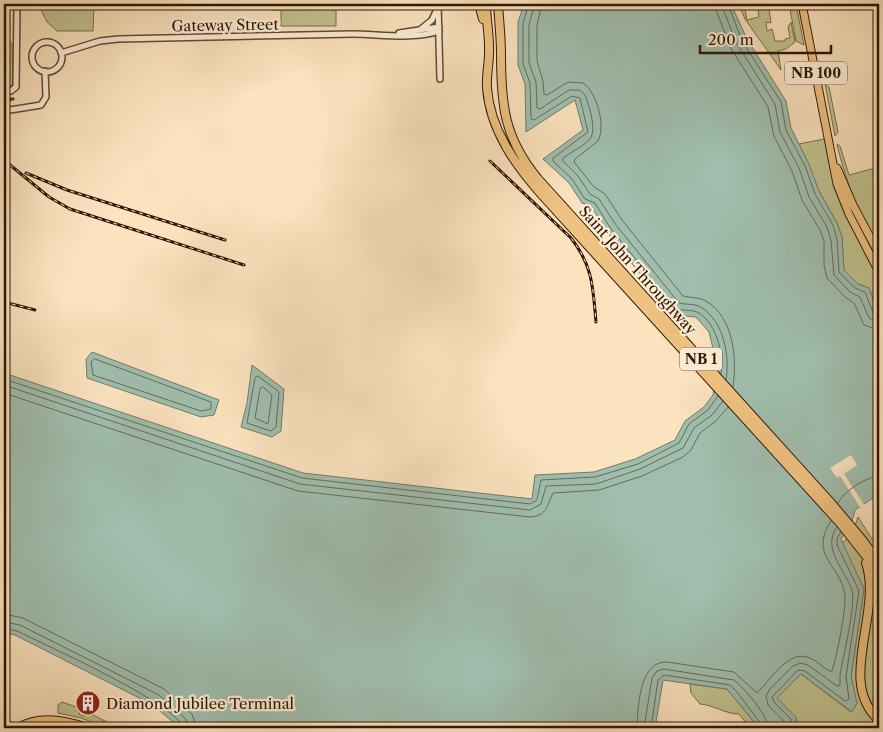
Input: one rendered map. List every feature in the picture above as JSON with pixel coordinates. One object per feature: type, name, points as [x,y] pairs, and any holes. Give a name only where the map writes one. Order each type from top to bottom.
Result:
[{"type":"highway","points":[[478,4],[486,32],[487,76]]},
{"type":"highway","name":"Saint John Throughway","points":[[486,4],[490,48],[487,76],[490,103],[501,134],[533,184],[860,547],[879,580]]},
{"type":"highway","name":"Saint John Throughway","points":[[490,4],[494,48],[492,93],[501,134]]},
{"type":"highway","name":"Saint John Throughway","points":[[498,4],[502,99],[517,158],[831,503],[864,542],[879,564]]},
{"type":"highway","points":[[860,547],[869,569],[873,590],[861,674],[862,688],[866,701],[879,720]]},
{"type":"main road","name":"NB 100","points":[[802,4],[834,160],[837,184],[844,204],[879,272]]},
{"type":"main road","name":"NB 100","points":[[834,160],[853,206],[878,249]]},
{"type":"main road","points":[[17,728],[33,722],[56,720],[89,728]]},
{"type":"street","points":[[4,90],[14,90],[17,4]]},
{"type":"street","points":[[438,4],[440,79]]},
{"type":"street","points":[[417,30],[423,28],[432,20],[438,4]]},
{"type":"street","name":"Gateway Street","points":[[391,34],[439,29]]},
{"type":"street","name":"Gateway Street","points":[[61,53],[100,41],[118,39],[426,35],[439,29]]},
{"type":"street","points":[[52,43],[61,53],[58,67],[45,71],[36,67],[32,58],[38,45],[52,43]]},
{"type":"street","points":[[4,111],[41,105],[46,97],[45,71]]},
{"type":"street","points":[[868,251],[878,249]]},
{"type":"street","points":[[33,722],[38,728]]},
{"type":"green space","points":[[38,4],[94,4],[93,31],[57,31],[47,22]]},
{"type":"green space","points":[[228,4],[336,4],[336,26],[281,26],[281,10],[272,10],[270,5]]},
{"type":"green space","points":[[744,4],[747,20],[759,17],[757,5],[769,9],[771,23],[766,22],[767,31],[772,29],[775,41],[785,41],[785,39],[790,38],[788,27],[791,22],[795,42],[786,49],[778,51],[781,70],[745,19],[739,5]]},
{"type":"green space","points":[[789,4],[796,4],[804,45],[796,41]]},
{"type":"green space","points":[[4,43],[12,43],[13,83],[10,88],[4,87]]},
{"type":"green space","points":[[825,84],[829,87],[838,132],[835,136]]},
{"type":"green space","points":[[829,138],[837,184],[879,272],[879,319],[869,288],[858,284],[844,270],[842,237],[837,223],[819,191],[799,144]]},
{"type":"green space","points":[[837,144],[840,146],[849,175],[879,167],[879,240],[872,234],[859,211]]},
{"type":"green space","points":[[858,517],[879,550],[879,728],[796,728],[797,721],[776,698],[801,674],[851,712],[856,703],[851,676],[864,589],[842,544],[853,531]]},
{"type":"green space","points":[[690,684],[727,689],[759,728],[750,728],[739,714],[729,713],[700,704],[691,693]]},
{"type":"green space","points":[[62,702],[82,709],[79,714],[83,716],[85,711],[107,722],[105,727],[81,718],[58,713],[58,705]]},
{"type":"water","points":[[524,4],[731,4],[747,39],[786,101],[791,128],[842,237],[844,270],[858,284],[869,288],[879,317],[877,335],[879,358],[879,494],[855,510],[852,521],[841,539],[864,589],[851,676],[857,703],[852,712],[801,674],[777,698],[796,717],[796,728],[759,728],[727,689],[663,680],[655,728],[180,728],[153,705],[15,635],[4,633],[4,373],[303,473],[532,499],[535,475],[594,472],[635,459],[675,440],[685,421],[704,407],[713,395],[717,365],[709,332],[696,317],[673,315],[607,232],[591,206],[582,203],[569,183],[543,159],[583,130],[575,100],[526,132],[525,84],[518,65],[518,22]]},
{"type":"water","points":[[92,352],[219,400],[214,415],[201,417],[87,378],[86,359]]},
{"type":"water","points":[[252,365],[284,389],[281,431],[272,437],[241,427],[247,403]]},
{"type":"pier","points":[[851,455],[857,465],[844,474],[865,506],[861,509],[840,476],[837,478],[830,468]]},
{"type":"railway","points":[[4,100],[13,99]]},
{"type":"railway","points":[[4,160],[49,197],[70,209],[244,265]]},
{"type":"railway","points":[[490,161],[571,238],[578,248],[584,258],[591,278],[596,322]]},
{"type":"railway","points":[[26,173],[67,190],[225,240]]},
{"type":"railway","points":[[4,302],[35,310]]},
{"type":"place","name":"Diamond Jubilee Terminal","points":[[88,703]]}]
